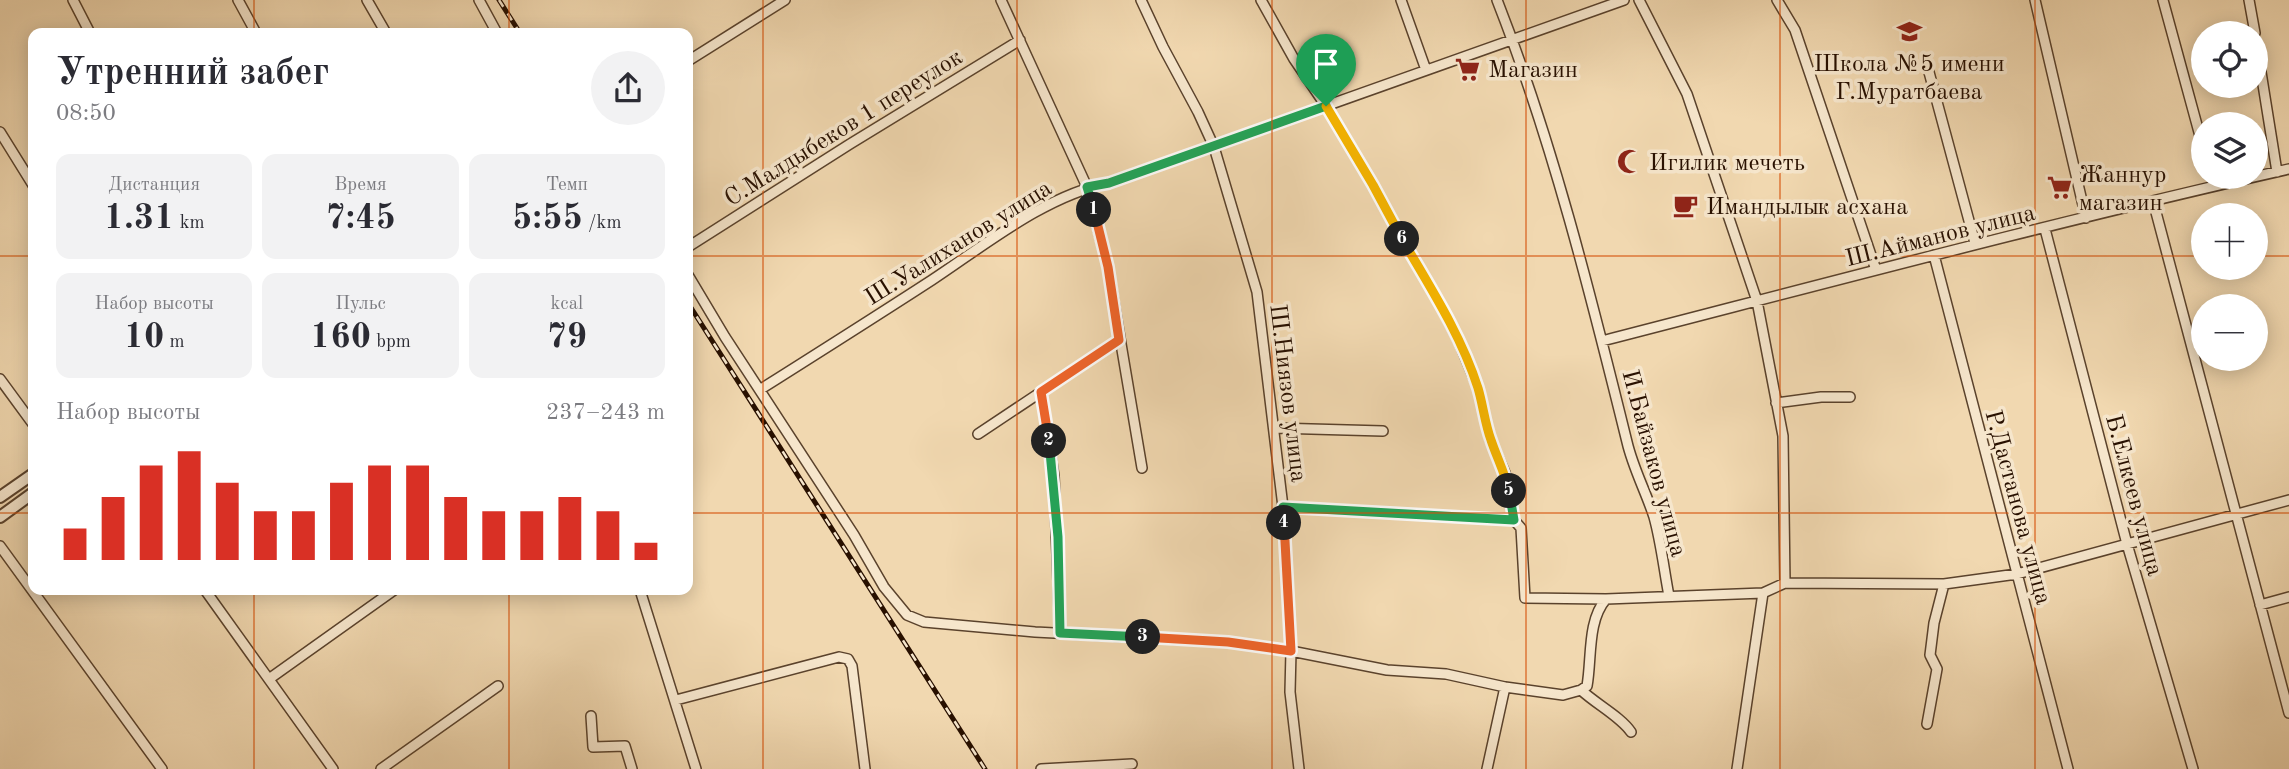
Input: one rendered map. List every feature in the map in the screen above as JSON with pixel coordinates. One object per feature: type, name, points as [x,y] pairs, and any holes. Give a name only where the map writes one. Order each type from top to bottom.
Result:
[{"type":"street","points":[[73,0],[87,28]]},
{"type":"street","points":[[238,0],[253,28]]},
{"type":"street","points":[[368,0],[383,28]]},
{"type":"street","points":[[479,0],[494,28]]},
{"type":"street","points":[[693,58],[785,0]]},
{"type":"street","points":[[1001,0],[1087,187],[1108,267],[1142,468]]},
{"type":"street","name":"Ш.Ниязов улица","points":[[1141,0],[1214,147],[1257,292],[1283,507],[1291,651],[1290,692],[1299,769]]},
{"type":"street","points":[[1261,0],[1294,59],[1326,106],[1437,298],[1459,342],[1478,388],[1490,439],[1505,473],[1514,520],[1521,528],[1525,598],[1606,599],[1763,593],[1785,583],[1944,584],[2017,574],[2289,500]]},
{"type":"street","points":[[1401,0],[1426,70]]},
{"type":"street","name":"И.Байзаков улица","points":[[1497,0],[1513,39],[1548,152],[1602,341],[1629,450],[1654,519],[1668,596]]},
{"type":"street","name":"Ш.Уалиханов улица","points":[[761,389],[1019,222],[1070,194],[1214,147],[1624,0]]},
{"type":"street","points":[[1639,0],[1687,94],[1758,301],[1783,436],[1785,583]]},
{"type":"street","points":[[1777,0],[1795,30],[1876,270]]},
{"type":"street","points":[[2035,0],[2086,218]]},
{"type":"street","points":[[2163,0],[2193,112]]},
{"type":"street","points":[[2249,0],[2253,21]]},
{"type":"street","name":"С.Малдыбеков 1 переулок","points":[[693,244],[1020,40]]},
{"type":"street","points":[[1926,61],[1975,243]]},
{"type":"street","points":[[2265,98],[2277,172]]},
{"type":"street","points":[[0,132],[28,178]]},
{"type":"street","name":"Ш.Айманов улица","points":[[2268,174],[2289,169]]},
{"type":"street","name":"Ш.Айманов улица","points":[[1602,341],[1975,243],[2045,229],[2205,189]]},
{"type":"street","points":[[2152,201],[2260,605],[2285,682],[2289,713]]},
{"type":"street","name":"Б.Елкеев улица","points":[[2045,229],[2127,544],[2193,769]]},
{"type":"street","name":"Р.Дастанова улица","points":[[1934,255],[2068,769]]},
{"type":"street","points":[[693,283],[854,535],[884,587],[907,615],[924,622],[1228,642],[1387,670],[1446,674],[1505,687],[1563,695],[1587,686],[1593,625],[1598,608],[1606,599]]},
{"type":"street","points":[[978,434],[1119,340]]},
{"type":"street","points":[[0,379],[28,417]]},
{"type":"street","points":[[1041,392],[1055,488],[1060,633]]},
{"type":"street","points":[[1776,403],[1821,397],[1850,397]]},
{"type":"street","points":[[1275,428],[1383,430]]},
{"type":"street","points":[[0,497],[28,477]]},
{"type":"street","points":[[0,517],[28,497]]},
{"type":"street","points":[[1283,507],[1514,520]]},
{"type":"street","points":[[0,547],[28,585]]},
{"type":"street","points":[[1927,723],[1937,670],[1930,655],[1934,623],[1944,584]]},
{"type":"street","points":[[1737,769],[1763,593]]},
{"type":"street","points":[[35,595],[162,769]]},
{"type":"street","points":[[209,595],[333,769]]},
{"type":"street","points":[[269,679],[387,595]]},
{"type":"street","points":[[642,595],[696,769]]},
{"type":"street","points":[[2260,605],[2289,597]]},
{"type":"street","points":[[676,700],[839,657],[848,659],[852,666],[865,769]]},
{"type":"street","points":[[381,769],[498,685]]},
{"type":"street","points":[[1487,769],[1505,687]]},
{"type":"street","points":[[1581,690],[1600,707],[1625,723],[1632,732]]},
{"type":"street","points":[[591,716],[593,747],[625,746],[632,769]]},
{"type":"street","points":[[1041,769],[1132,764]]},
{"type":"railway","points":[[499,0],[517,28]]},
{"type":"railway","points":[[693,311],[985,769]]},
{"type":"place","name":"Школа №5 имени Г.Муратбаева","points":[[1909,32]]},
{"type":"place","name":"Магазин","points":[[1468,69]]},
{"type":"place","name":"Игилик мечеть","points":[[1629,162]]},
{"type":"place","name":"Жаннур магазин","points":[[2059,188]]},
{"type":"place","name":"Имандылык асхана","points":[[1686,206]]},
{"type":"route","points":[[1326,106],[1437,298],[1459,342],[1478,388],[1490,439],[1505,473],[1514,520],[1283,507],[1291,651],[1228,642],[1060,633],[1054,475],[1041,392],[1119,340],[1108,267],[1087,187],[1109,183],[1326,106]]}]
